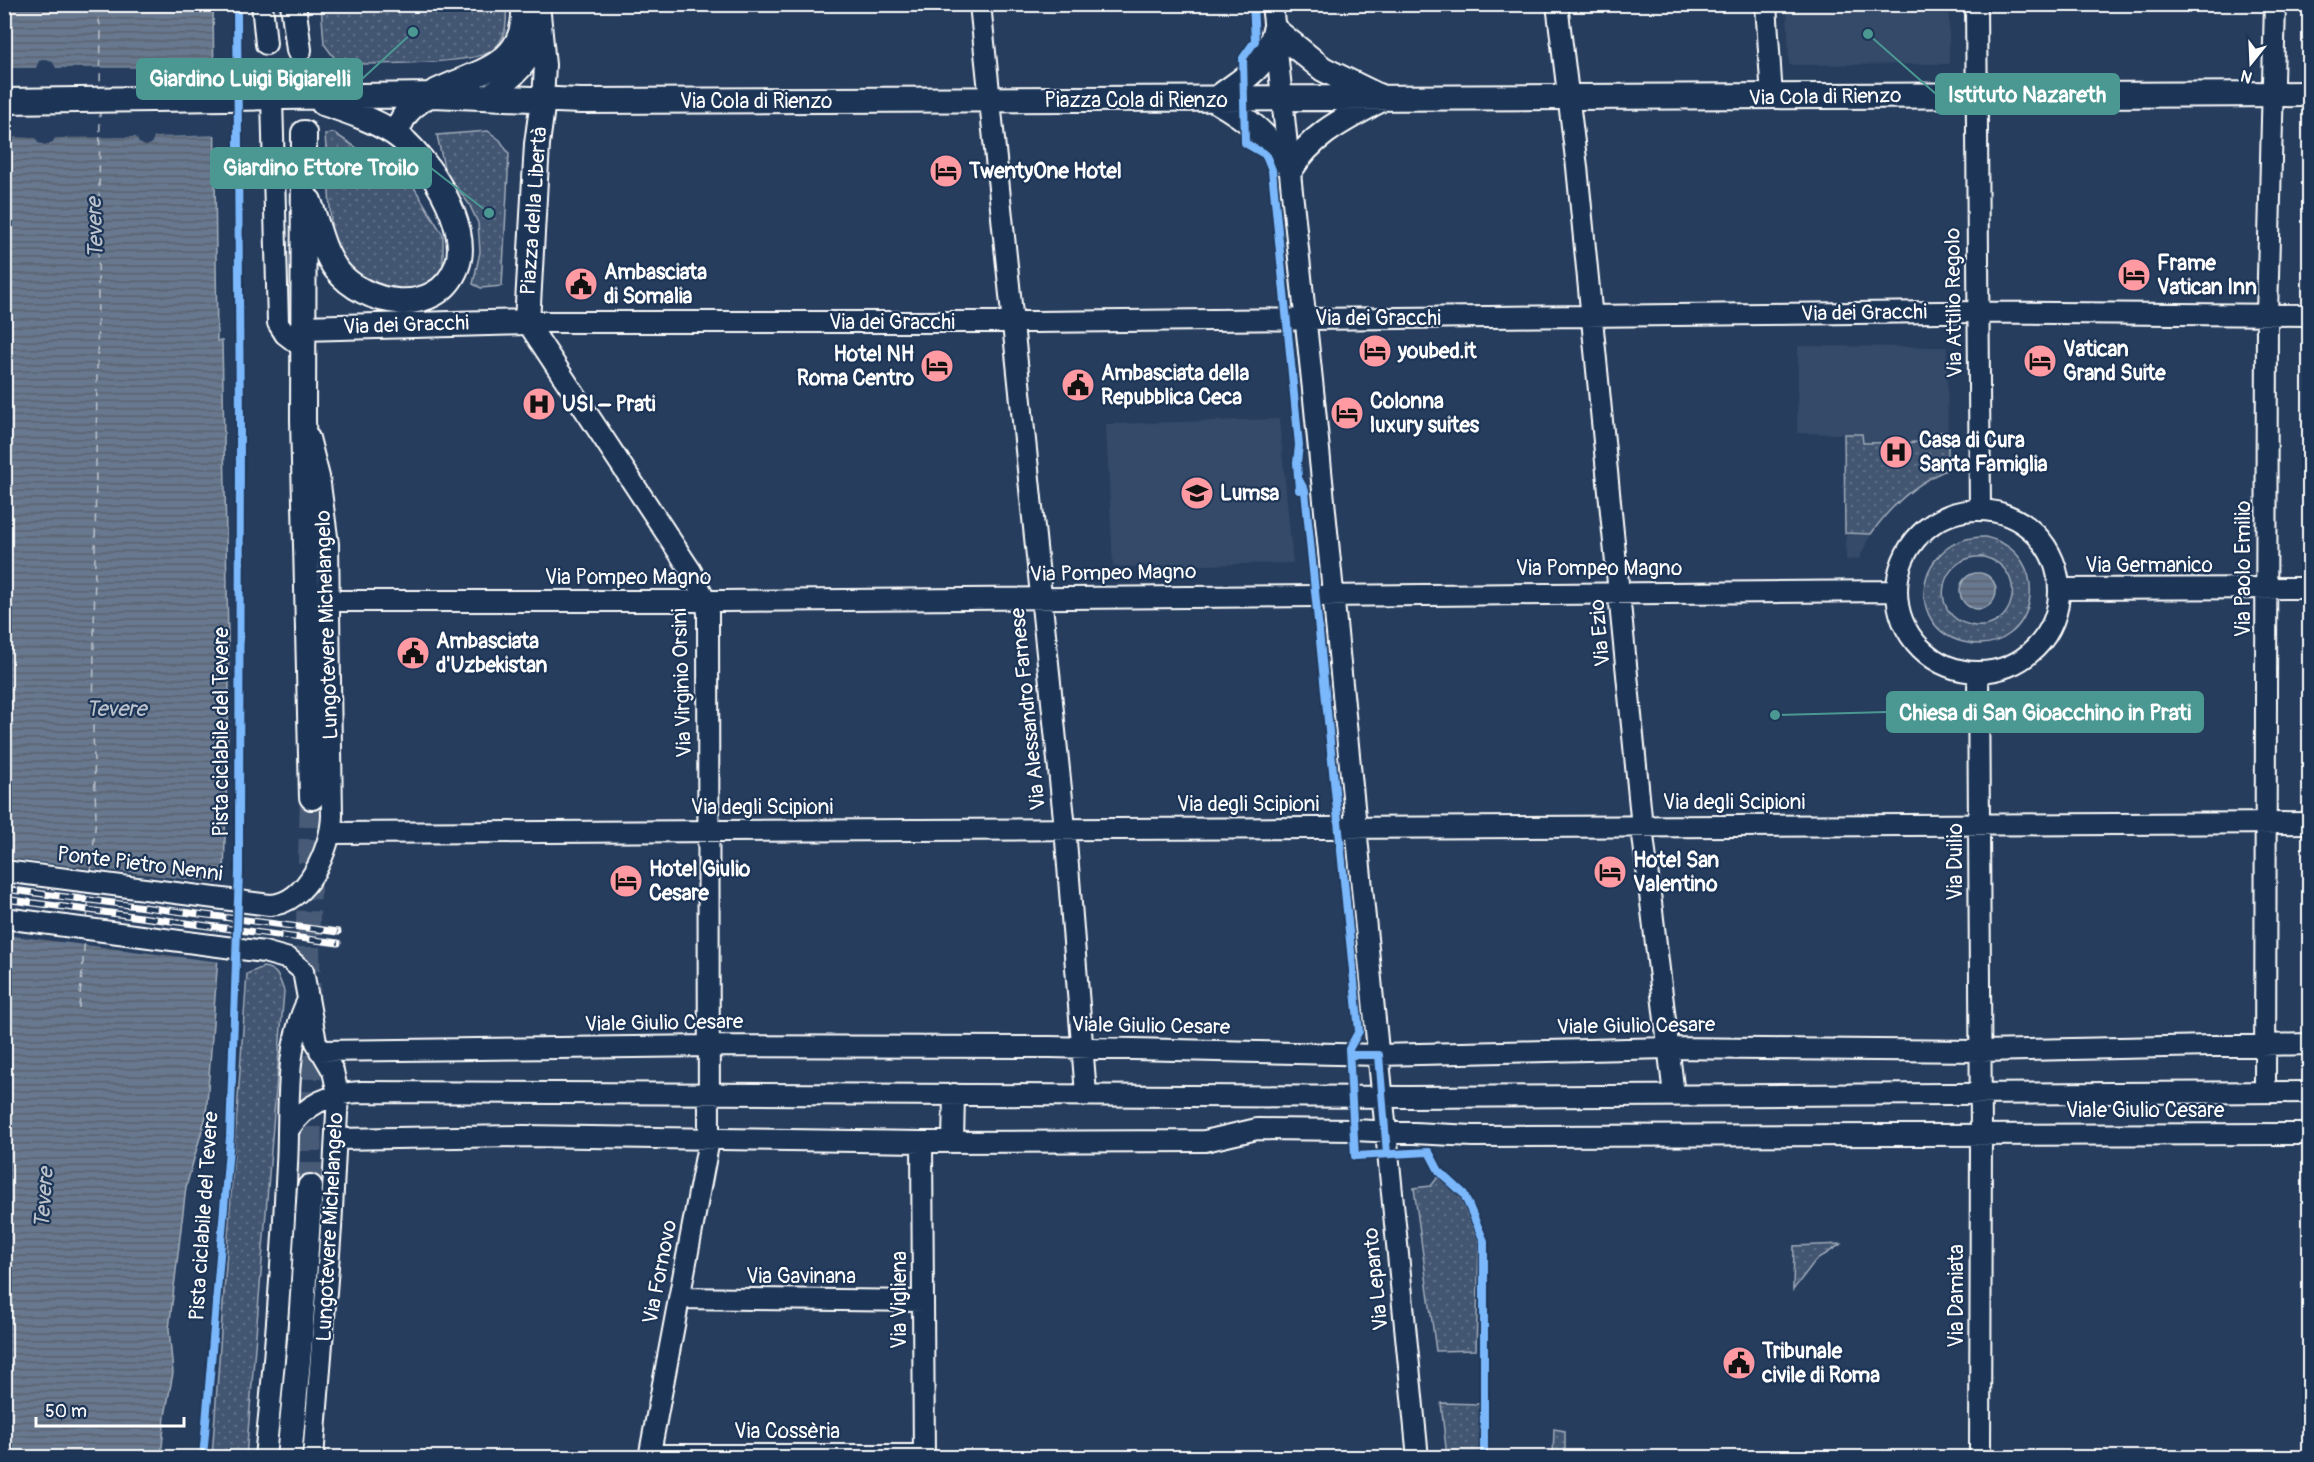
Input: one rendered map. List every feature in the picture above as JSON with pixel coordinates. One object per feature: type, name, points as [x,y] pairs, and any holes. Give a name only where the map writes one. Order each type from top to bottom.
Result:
[{"type":"main road","points":[[396,134],[408,111],[433,95],[504,59],[523,33],[524,4]]},
{"type":"main road","points":[[295,7],[299,50]]},
{"type":"main road","points":[[1275,30],[1323,69],[1383,98],[1329,128],[1307,147],[1291,168],[1257,127],[1215,100],[1259,67],[1269,52],[1275,30]]},
{"type":"main road","name":"Via Cola di Rienzo","points":[[1592,98],[2310,94]]},
{"type":"main road","name":"Piazza della Libertà","points":[[4,101],[433,95],[543,100],[537,144],[527,322]]},
{"type":"main road","points":[[304,185],[328,255],[343,278],[367,294],[387,301],[404,302],[431,294],[445,284],[456,268],[460,251],[460,233],[453,214],[423,164],[396,134],[366,118],[309,98]]},
{"type":"main road","name":"Piazza Cola di Rienzo","points":[[979,101],[1592,98]]},
{"type":"main road","name":"Via Cola di Rienzo","points":[[543,100],[979,101]]},
{"type":"main road","name":"Lungotevere Michelangelo","points":[[304,134],[302,337],[312,797]]},
{"type":"main road","name":"Via dei Gracchi","points":[[302,337],[527,322]]},
{"type":"main road","name":"Lungotevere Michelangelo","points":[[289,1458],[300,1339],[310,1186]]},
{"type":"street","points":[[262,4],[266,44]]},
{"type":"street","points":[[979,101],[982,26],[980,4]]},
{"type":"street","points":[[1272,4],[1291,168]]},
{"type":"street","points":[[1557,4],[1567,98]]},
{"type":"street","points":[[1766,4],[1772,98]]},
{"type":"street","name":"Via Attilio Regolo","points":[[1976,4],[1980,510]]},
{"type":"street","name":"Via Paolo Emilio","points":[[2266,1044],[2264,823],[2267,315],[2275,4]]},
{"type":"street","name":"Piazza della Libertà","points":[[484,97],[514,75],[532,56],[540,39],[540,14]]},
{"type":"street","name":"Piazza della Libertà","points":[[540,14],[544,65],[543,100]]},
{"type":"street","points":[[272,98],[277,318],[281,330],[302,337]]},
{"type":"street","name":"Via Ezio","points":[[1567,98],[1577,167],[1642,826],[1674,1095]]},
{"type":"street","name":"Via Alessandro Farnese","points":[[979,101],[999,177],[1039,598],[1065,828],[1086,1094]]},
{"type":"street","name":"Via Lepanto","points":[[1291,168],[1418,1458]]},
{"type":"street","name":"Via dei Gracchi","points":[[527,322],[1013,322],[1306,318],[1592,318],[1978,312],[2310,315]]},
{"type":"street","name":"Via Virginio Orsini","points":[[527,322],[684,561],[706,600],[709,626],[710,1095]]},
{"type":"street","name":"Lungotevere Michelangelo","points":[[303,419],[314,453],[324,503],[330,601],[331,833]]},
{"type":"street","points":[[1980,510],[2013,518],[2037,535],[2053,560],[2060,589],[2053,624],[2034,650],[2006,667],[1978,672],[1945,664],[1921,648],[1904,623],[1898,591],[1904,560],[1923,532],[1951,515],[1980,510]]},
{"type":"street","name":"Via Germanico","points":[[2060,589],[2310,588]]},
{"type":"street","name":"Via Pompeo Magno","points":[[330,601],[1898,591]]},
{"type":"street","name":"Via Duilio","points":[[1978,672],[1980,1051]]},
{"type":"street","name":"Via degli Scipioni","points":[[331,833],[2310,823]]},
{"type":"street","name":"Ponte Pietro Nenni","points":[[4,871],[270,905],[287,902],[300,893],[331,833]]},
{"type":"street","name":"Lungotevere Michelangelo","points":[[4,918],[264,952],[284,957],[300,966],[305,977],[307,1002],[320,1051],[333,1071],[338,1094],[313,1458]]},
{"type":"street","name":"Lungotevere Michelangelo","points":[[265,1458],[294,1036],[307,1002]]},
{"type":"street","points":[[2265,1092],[2266,1044]]},
{"type":"street","name":"Viale Giulio Cesare","points":[[320,1051],[710,1046],[1084,1048],[1379,1055],[1667,1048],[1980,1051],[2310,1044]]},
{"type":"street","points":[[1980,1051],[1981,1136]]},
{"type":"street","name":"Viale Giulio Cesare","points":[[338,1094],[383,1092],[1383,1096],[2310,1092]]},
{"type":"street","points":[[289,1129],[304,1111],[338,1094]]},
{"type":"street","points":[[953,1142],[954,1094]]},
{"type":"street","name":"Via Fornovo","points":[[649,1456],[709,1140],[710,1095]]},
{"type":"street","name":"Viale Giulio Cesare","points":[[336,1139],[524,1136],[922,1142],[1205,1141],[1257,1129],[1354,1130],[1473,1136],[2310,1134]]},
{"type":"street","name":"Via Damiata","points":[[1980,1458],[1981,1136]]},
{"type":"street","name":"Via Vigliena","points":[[922,1142],[924,1456]]},
{"type":"street","name":"Via Gavinana","points":[[679,1298],[923,1300]]},
{"type":"street","name":"Via Cossèria","points":[[649,1456],[924,1456]]},
{"type":"shaded area","points":[[321,5],[506,5],[506,24],[503,36],[496,47],[480,56],[419,63],[339,64],[324,44]]},
{"type":"shaded area","points":[[1787,5],[1949,5],[1949,64],[1789,65]]},
{"type":"shaded area","points":[[488,131],[500,140],[509,154],[502,286],[481,288],[473,284],[480,252],[478,223],[469,204],[445,172],[437,135]]},
{"type":"shaded area","points":[[334,133],[363,152],[392,164],[409,179],[443,235],[443,264],[441,272],[433,282],[413,292],[378,290],[345,265],[332,236],[325,134]]},
{"type":"shaded area","name":"Casa di Cura Santa Famiglia","points":[[1798,346],[1947,347],[1948,469],[1926,479],[1886,513],[1871,534],[1859,559],[1846,560],[1844,434],[1797,433]]},
{"type":"shaded area","name":"Lumsa","points":[[1279,419],[1293,563],[1113,567],[1106,424]]},
{"type":"shaded area","points":[[1934,432],[1948,432],[1948,469],[1925,481],[1905,496],[1887,513],[1871,534],[1845,533],[1844,434],[1862,434],[1863,443],[1933,442]]},
{"type":"shaded area","points":[[1985,537],[2008,547],[2022,562],[2029,581],[2029,600],[2023,619],[2010,634],[1991,643],[1968,643],[1947,635],[1932,621],[1925,604],[1925,585],[1931,567],[1943,551],[1961,541]],"holes":[[[1984,557],[1999,564],[2008,574],[2012,587],[2012,600],[2007,611],[1998,621],[1985,626],[1970,625],[1956,619],[1948,610],[1944,598],[1944,586],[1948,574],[1969,558]]]},
{"type":"shaded area","points":[[263,967],[275,972],[284,991],[246,1457],[212,1457],[247,974]]},
{"type":"shaded area","points":[[1438,1177],[1458,1193],[1479,1242],[1476,1350],[1436,1351],[1414,1188],[1431,1186]]},
{"type":"shaded area","points":[[1841,1244],[1815,1261],[1793,1290],[1794,1246]]},
{"type":"shaded area","points":[[1441,1403],[1481,1404],[1480,1457],[1447,1457]]},
{"type":"shaded area","points":[[1554,1429],[1565,1431],[1565,1457],[1553,1457]]},
{"type":"water","name":"Tevere","points":[[5,5],[213,5],[217,341],[222,341],[229,685],[224,877],[206,1116],[186,1187],[169,1329],[173,1373],[165,1416],[161,1457],[5,1458]]},
{"type":"water","points":[[1978,573],[1991,578],[1996,591],[1991,604],[1978,609],[1965,604],[1960,591],[1965,578]]},
{"type":"pier","points":[[46,59],[52,61],[56,68],[136,68],[139,61],[147,59],[154,63],[156,68],[217,70],[218,135],[154,137],[151,144],[146,146],[139,143],[136,137],[55,138],[52,143],[46,145],[38,143],[36,138],[4,137],[5,68],[36,68],[39,61]]},
{"type":"pier","points":[[5,858],[227,884],[221,962],[5,935]]},
{"type":"ferry route","points":[[95,4],[101,29],[100,87]]},
{"type":"ferry route","points":[[91,873],[96,817],[93,732],[100,110]]},
{"type":"ferry route","points":[[87,921],[89,892]]},
{"type":"ferry route","points":[[79,1008],[85,937]]},
{"type":"tunnel","points":[[299,50],[304,133]]},
{"type":"tunnel","points":[[310,1187],[308,920],[312,797]]},
{"type":"railway","points":[[4,889],[338,932]]},
{"type":"railway","points":[[4,899],[338,943]]},
{"type":"cycle path","name":"Pista ciclabile del Tevere","points":[[203,1458],[230,1137],[239,871],[240,426],[237,4]]},
{"type":"cycle path","points":[[1253,4],[1255,41],[1243,58],[1245,143],[1266,155],[1272,170],[1299,445],[1297,463],[1299,490]]},
{"type":"cycle path","points":[[1299,480],[1305,491],[1359,1031],[1349,1049],[1355,1156],[1429,1152],[1439,1171],[1464,1194],[1484,1241],[1484,1458]]},
{"type":"cycle path","points":[[1350,1055],[1379,1055],[1387,1154]]},
{"type":"place","name":"Giardino Luigi Bigiarelli","points":[[413,32]]},
{"type":"place","name":"Istituto Nazareth","points":[[1868,34]]},
{"type":"place","name":"TwentyOne Hotel","points":[[946,171]]},
{"type":"place","name":"Giardino Ettore Troilo","points":[[489,213]]},
{"type":"place","name":"Frame Vatican Inn","points":[[2134,275]]},
{"type":"place","name":"Ambasciata di Somalia","points":[[581,284]]},
{"type":"place","name":"youbed.it","points":[[1375,351]]},
{"type":"place","name":"Vatican Grand Suite","points":[[2040,361]]},
{"type":"place","name":"Hotel NH Roma Centro","points":[[937,366]]},
{"type":"place","name":"Ambasciata della Repubblica Ceca","points":[[1078,385]]},
{"type":"place","name":"USI – Prati","points":[[539,404]]},
{"type":"place","name":"Colonna luxury suites","points":[[1347,413]]},
{"type":"place","name":"Casa di Cura Santa Famiglia","points":[[1896,452]]},
{"type":"place","name":"Lumsa","points":[[1197,493]]},
{"type":"place","name":"Ambasciata d'Uzbekistan","points":[[413,653]]},
{"type":"place","name":"Chiesa di San Gioacchino in Prati","points":[[1775,715]]},
{"type":"place","name":"Hotel San Valentino","points":[[1610,872]]},
{"type":"place","name":"Hotel Giulio Cesare","points":[[626,881]]},
{"type":"place","name":"Tribunale civile di Roma","points":[[1739,1363]]}]
